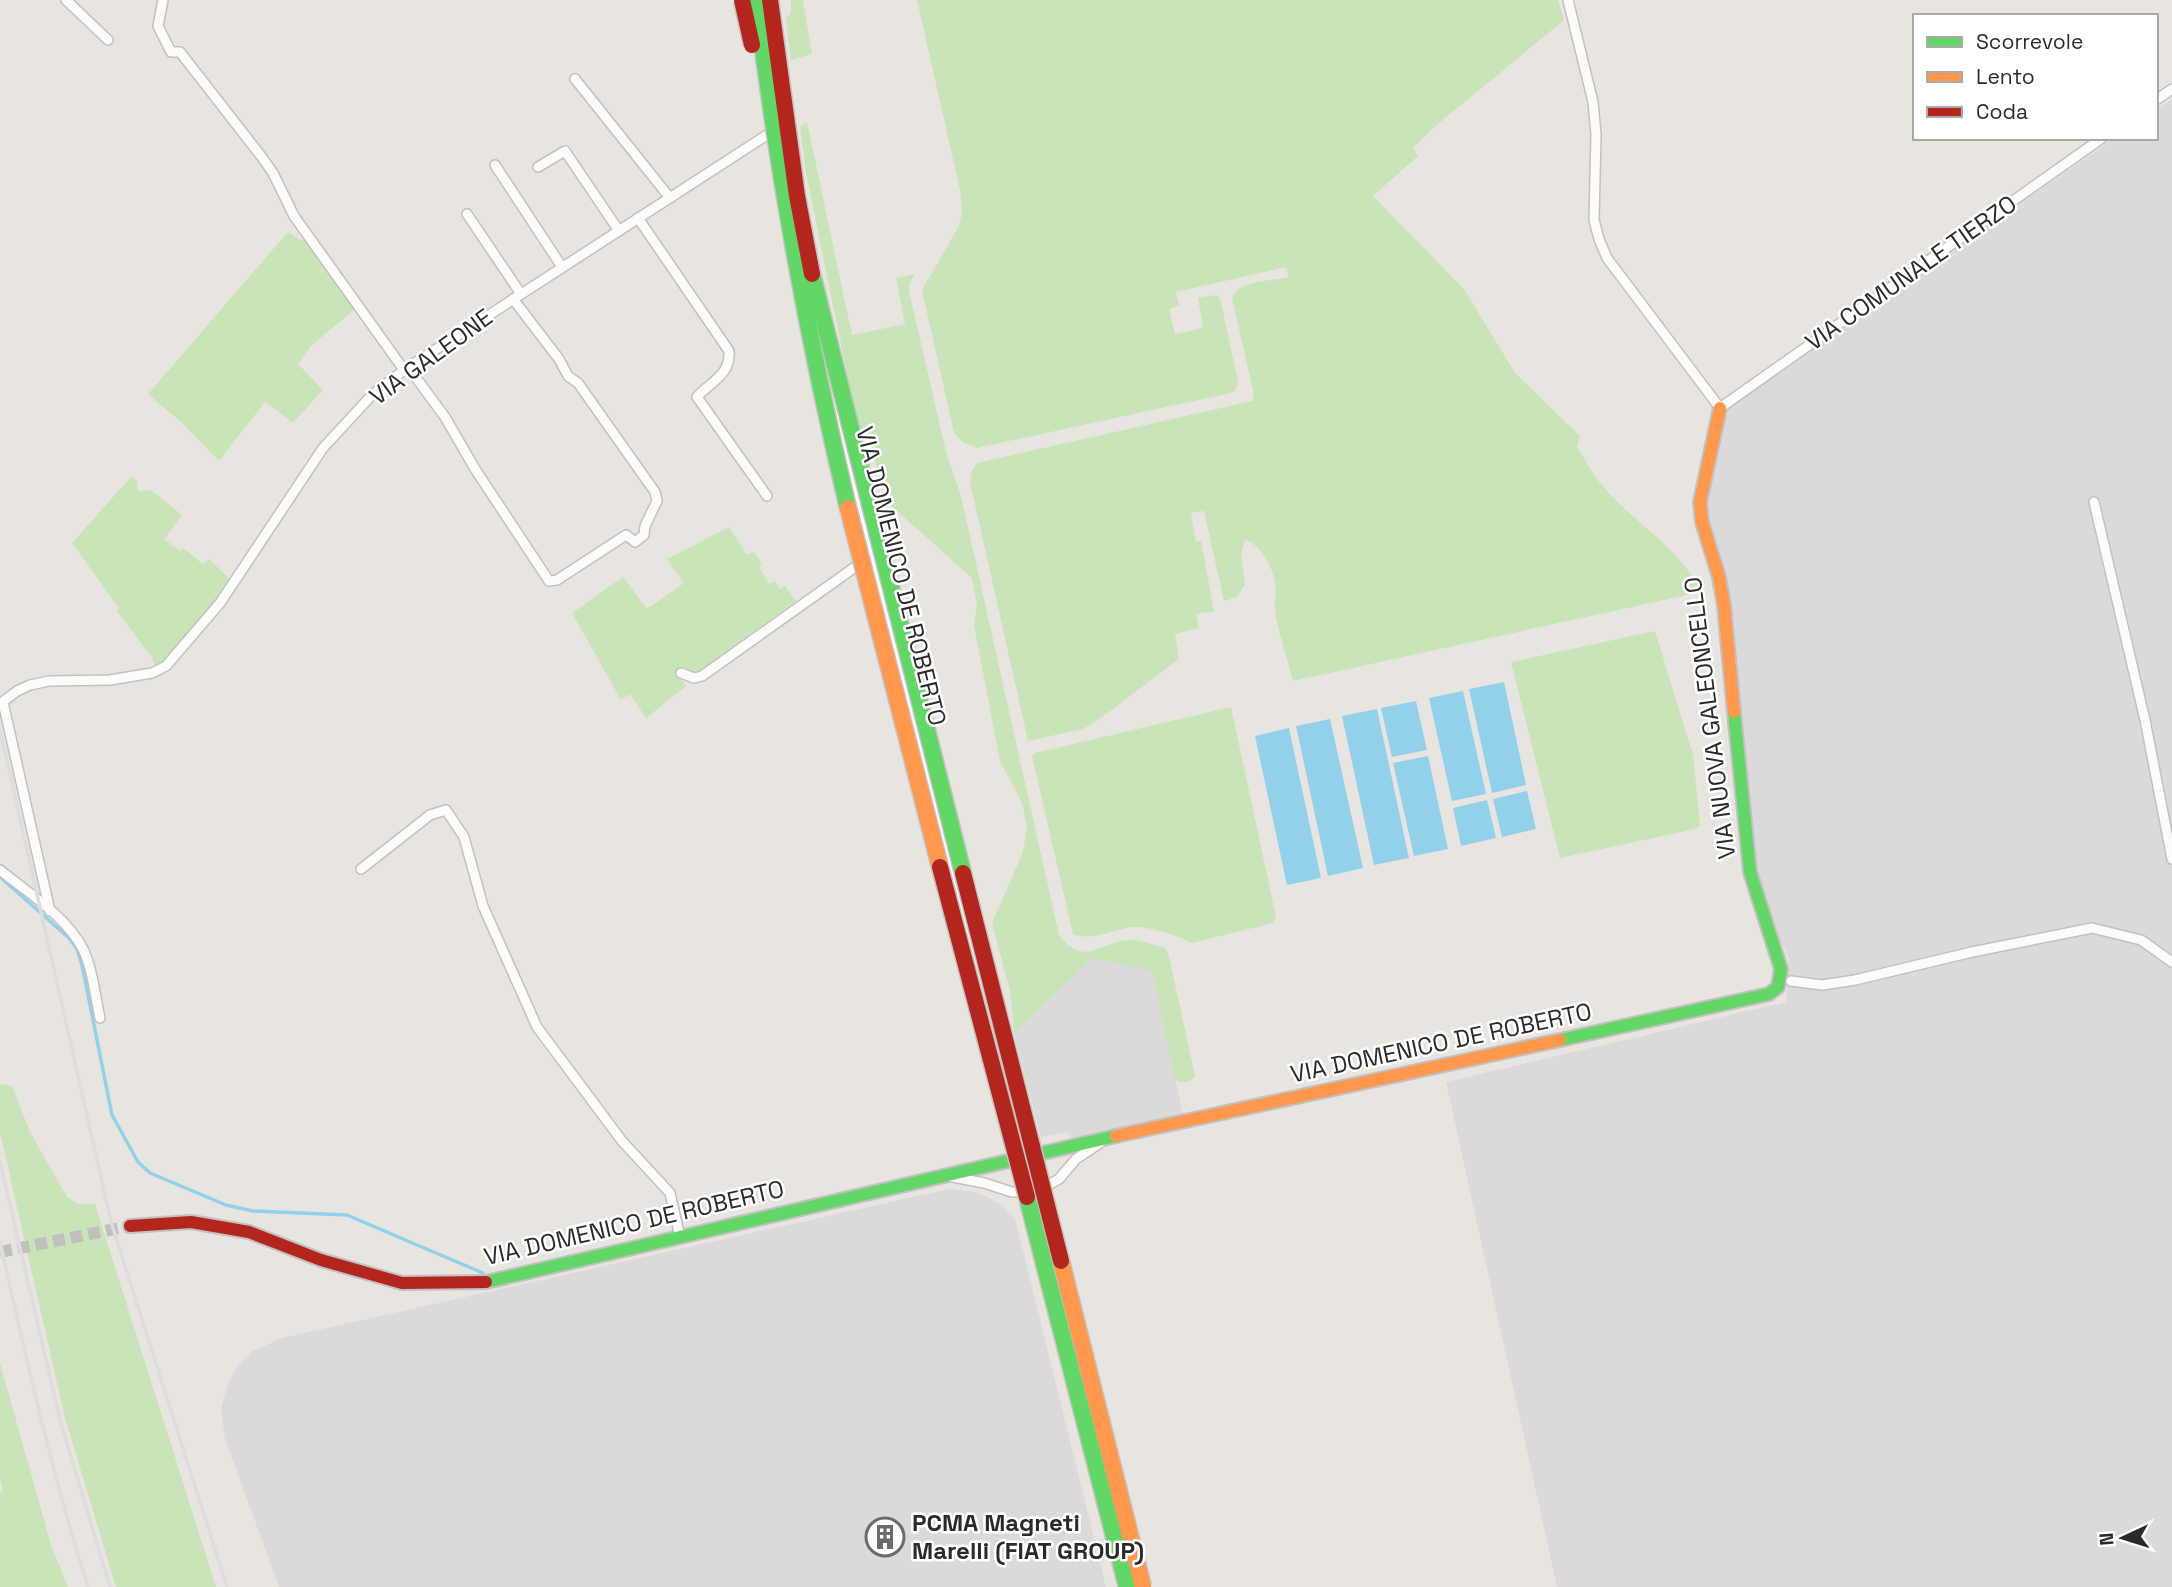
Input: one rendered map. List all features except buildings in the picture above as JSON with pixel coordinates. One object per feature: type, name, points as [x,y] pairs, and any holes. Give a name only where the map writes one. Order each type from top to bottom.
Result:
[{"type":"main road","points":[[742,0],[776,155],[806,324],[873,607],[1127,1587]]},
{"type":"main road","points":[[757,0],[776,155]]},
{"type":"main road","points":[[770,0],[797,195],[812,275],[1143,1587]]},
{"type":"main road","name":"VIA NUOVA GALEONCELLO","points":[[1720,408],[1701,491],[1701,514],[1724,605],[1750,872],[1786,981]]},
{"type":"main road","name":"VIA DOMENICO DE ROBERTO","points":[[130,1226],[191,1222],[248,1232],[321,1260],[402,1283],[485,1282],[1026,1156],[1765,996],[1786,981]]},
{"type":"street","points":[[66,0],[108,40]]},
{"type":"street","points":[[163,0],[158,26],[171,52],[180,52],[261,156],[273,173],[294,216],[444,417],[549,581],[557,580],[626,535],[638,542],[644,535],[645,526],[657,502],[655,492],[578,383],[568,376],[467,214]]},
{"type":"street","name":"VIA DOMENICO DE ROBERTO","points":[[763,0],[779,127],[815,322],[1133,1587]]},
{"type":"street","points":[[1568,0],[1593,102],[1596,134],[1594,220],[1599,239],[1607,258],[1720,408]]},
{"type":"street","points":[[575,79],[670,198]]},
{"type":"street","name":"VIA GALEONE","points":[[1,703],[30,685],[49,681],[110,680],[152,673],[166,666],[220,603],[323,447],[372,395],[406,369],[779,127]]},
{"type":"street","name":"VIA COMUNALE TIERZO","points":[[1720,408],[2099,140]]},
{"type":"street","points":[[538,167],[565,151],[619,231]]},
{"type":"street","points":[[495,164],[562,267]]},
{"type":"street","points":[[638,218],[729,351],[730,362],[726,371],[697,397],[767,496]]},
{"type":"street","points":[[2094,502],[2145,720],[2172,859]]},
{"type":"street","points":[[681,673],[694,678],[702,676],[872,555]]},
{"type":"street","points":[[1,703],[50,911]]},
{"type":"street","points":[[361,869],[430,815],[446,810],[464,837],[483,906],[537,1027],[622,1141],[670,1193],[680,1237]]},
{"type":"street","points":[[0,870],[66,925],[82,948],[100,1018]]},
{"type":"street","points":[[1786,981],[1822,985],[1855,981],[1972,952],[2092,928],[2141,940],[2172,962]]},
{"type":"street","name":"VIA DOMENICO DE ROBERTO","points":[[943,1175],[1012,1192],[1035,1192],[1059,1179],[1076,1159],[1104,1140]]},
{"type":"shaded area","points":[[2172,99],[2172,1587],[1557,1587],[1446,1082],[1786,1002],[1789,958],[1768,915],[1758,880],[1722,570],[1708,525],[1707,488],[1725,408],[2112,140],[2158,140],[2158,109]]},
{"type":"shaded area","points":[[1092,957],[1153,971],[1183,1116],[1072,1140],[1067,1132],[1041,1137],[1014,1034]]},
{"type":"shaded area","points":[[949,1189],[986,1196],[1015,1218],[1106,1587],[279,1587],[225,1439],[221,1409],[227,1386],[237,1366],[253,1351],[282,1338]]},
{"type":"green space","points":[[791,0],[803,0],[812,54],[791,60],[786,18],[791,13]]},
{"type":"green space","points":[[917,0],[1558,0],[1564,20],[1432,129],[1413,148],[1418,156],[1373,196],[1464,289],[1515,373],[1580,436],[1577,447],[1601,484],[1681,561],[1701,592],[1293,681],[1275,611],[1274,577],[1265,557],[1256,546],[1245,540],[1241,554],[1245,584],[1237,597],[1224,601],[1204,511],[1194,512],[1191,515],[1196,541],[1201,541],[1214,611],[1196,614],[1199,628],[1175,634],[1179,659],[1101,718],[1083,729],[1028,741],[970,482],[972,470],[977,463],[1252,401],[1254,395],[1232,298],[1248,284],[1289,277],[1286,267],[1176,292],[1179,305],[1169,309],[1175,334],[1203,328],[1198,298],[1216,295],[1220,298],[1238,382],[1231,393],[977,448],[964,443],[954,433],[922,290],[959,226],[962,212],[960,190]]},
{"type":"green space","points":[[807,122],[852,335],[905,324],[896,278],[915,274],[909,291],[946,452],[961,496],[1059,935],[1068,945],[1086,952],[1133,940],[1165,948],[1195,1076],[1188,1081],[1175,1080],[1152,971],[1092,958],[1014,1034],[1010,991],[992,923],[1023,852],[1027,827],[1022,803],[1000,761],[974,625],[977,606],[972,578],[889,504],[865,431],[858,427],[806,173],[800,127]]},
{"type":"green space","points":[[288,232],[301,241],[306,239],[356,308],[311,346],[298,364],[323,390],[293,423],[265,402],[219,461],[181,422],[148,394]]},
{"type":"green space","points":[[132,476],[137,481],[138,491],[151,490],[182,515],[164,539],[180,551],[184,548],[202,564],[209,559],[231,580],[196,626],[156,667],[117,611],[119,608],[72,543]]},
{"type":"green space","points":[[729,527],[747,555],[754,552],[762,563],[759,567],[769,584],[774,581],[780,589],[785,586],[796,601],[697,672],[690,675],[684,667],[676,673],[686,686],[646,718],[630,694],[621,700],[572,613],[623,577],[647,609],[684,583],[667,559]]},
{"type":"green space","points":[[1655,631],[1693,755],[1700,825],[1695,829],[1560,858],[1511,662]]},
{"type":"green space","points":[[1231,707],[1276,917],[1273,923],[1192,943],[1163,932],[1139,927],[1088,937],[1073,934],[1032,756],[1035,753]]},
{"type":"green space","points":[[0,1084],[12,1086],[30,1132],[67,1197],[79,1204],[95,1204],[216,1587],[116,1587],[65,1418],[0,1132]]},
{"type":"green space","points":[[0,1363],[51,1545],[68,1587],[0,1587],[0,1495],[3,1488],[0,1479]]},
{"type":"water","points":[[1504,682],[1526,785],[1492,793],[1469,689]]},
{"type":"water","points":[[1463,691],[1486,794],[1452,801],[1429,698]]},
{"type":"water","points":[[1416,701],[1427,750],[1392,757],[1381,708]]},
{"type":"water","points":[[1377,709],[1409,858],[1374,865],[1342,716]]},
{"type":"water","points":[[1330,719],[1363,868],[1328,876],[1296,726]]},
{"type":"water","points":[[1289,728],[1321,878],[1287,885],[1255,736]]},
{"type":"water","points":[[1428,756],[1448,849],[1414,856],[1393,763]]},
{"type":"water","points":[[1527,791],[1536,829],[1502,837],[1493,799]]},
{"type":"water","points":[[1487,800],[1496,838],[1461,846],[1453,808]]},
{"type":"waterway","points":[[0,877],[69,938],[77,949],[112,1115],[138,1162],[150,1173],[226,1205],[253,1211],[347,1215],[483,1273]]},
{"type":"tunnel","points":[[0,1252],[130,1226]]},
{"type":"railway","points":[[0,730],[111,1222],[227,1587]]},
{"type":"railway","points":[[0,1162],[60,1420],[110,1587]]},
{"type":"railway","points":[[0,1242],[51,1459],[88,1587]]},
{"type":"traffic: fast","points":[[757,0],[795,255],[848,508]]},
{"type":"traffic: fast","points":[[812,274],[963,873]]},
{"type":"traffic: fast","points":[[1560,1040],[1769,994],[1778,987],[1781,969],[1750,872],[1734,712]]},
{"type":"traffic: fast","points":[[486,1282],[1116,1136]]},
{"type":"traffic: fast","points":[[1027,1197],[1127,1587]]},
{"type":"traffic: slow","points":[[1720,408],[1700,502],[1702,522],[1719,577],[1724,605],[1734,712]]},
{"type":"traffic: slow","points":[[848,508],[940,867]]},
{"type":"traffic: slow","points":[[1116,1136],[1560,1040]]},
{"type":"traffic: slow","points":[[1061,1261],[1143,1587]]},
{"type":"traffic: jam","points":[[742,0],[752,45]]},
{"type":"traffic: jam","points":[[770,0],[797,196],[812,274]]},
{"type":"traffic: jam","points":[[940,867],[1027,1197]]},
{"type":"traffic: jam","points":[[963,873],[1061,1261]]},
{"type":"traffic: jam","points":[[130,1226],[191,1222],[249,1232],[321,1260],[402,1283],[486,1282]]},
{"type":"place","name":"PCMA Magneti Marelli (FIAT GROUP)","points":[[885,1537]]}]
